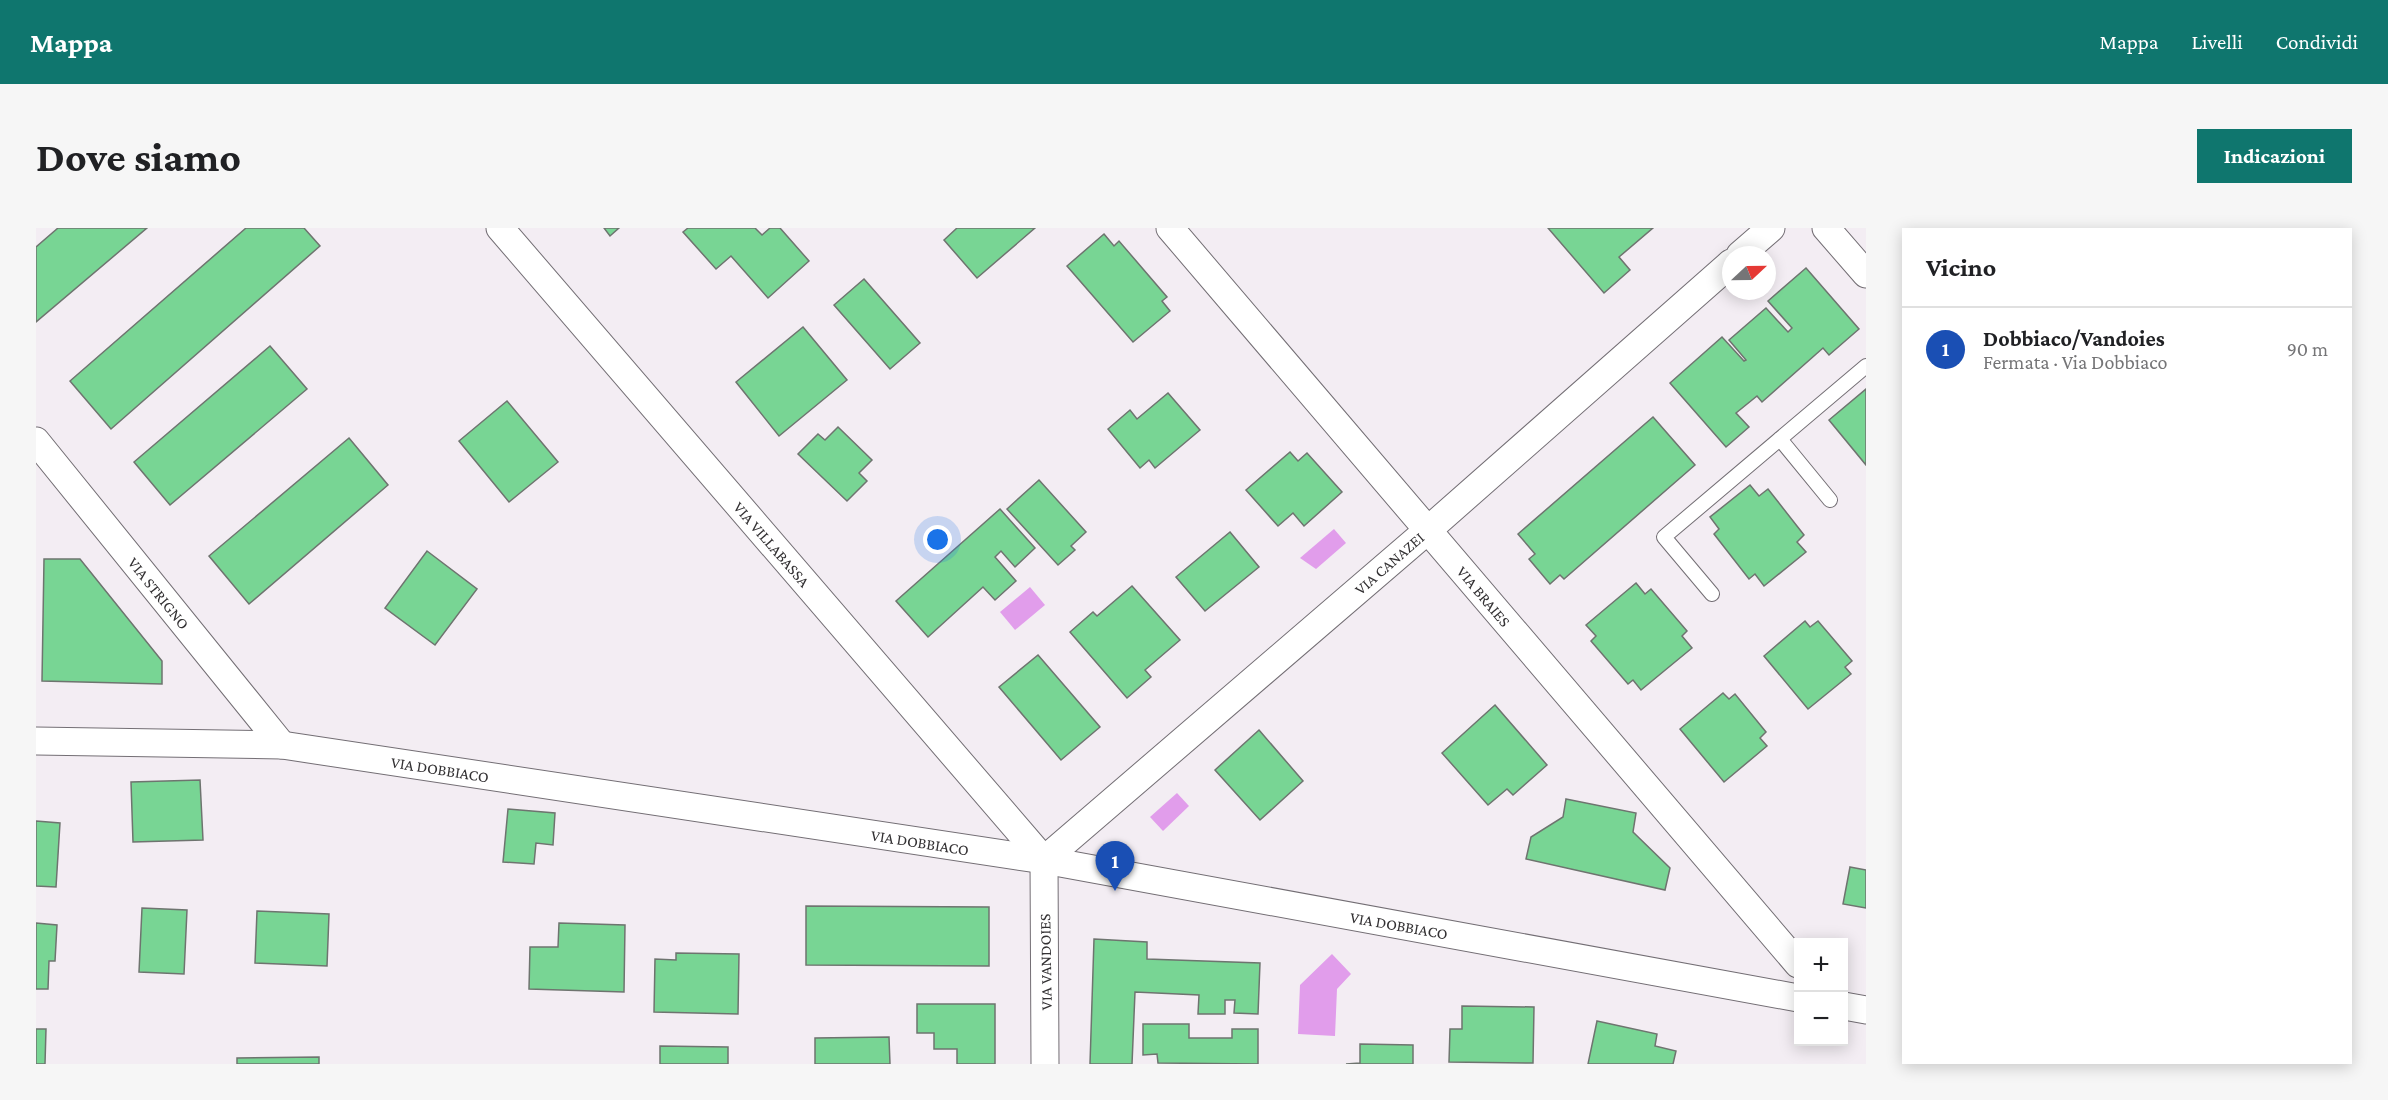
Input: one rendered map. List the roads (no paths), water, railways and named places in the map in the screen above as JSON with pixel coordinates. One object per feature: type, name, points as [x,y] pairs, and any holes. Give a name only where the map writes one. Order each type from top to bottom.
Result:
[{"type":"street","name":"VIA VILLABASSA","points":[[500,228],[1044,860]]},
{"type":"street","name":"VIA BRAIES","points":[[1170,228],[1794,959]]},
{"type":"street","points":[[1750,246],[1771,228]]},
{"type":"street","points":[[1826,228],[1866,274]]},
{"type":"street","name":"VIA CANAZEI","points":[[1044,860],[1428,530],[1722,271]]},
{"type":"street","name":"VIA STRIGNO","points":[[36,441],[282,745]]},
{"type":"street","name":"VIA DOBBIACO","points":[[36,741],[282,745],[1044,860],[1794,997]]},
{"type":"street","name":"VIA VANDOIES","points":[[1044,860],[1046,1064]]},
{"type":"street","points":[[1848,1007],[1866,1010]]},
{"type":"lane","points":[[1712,594],[1664,537],[1866,366]]},
{"type":"lane","points":[[1780,439],[1830,500]]},
{"type":"place","name":"Dobbiaco/Vandoies","points":[[1115,891]]}]
